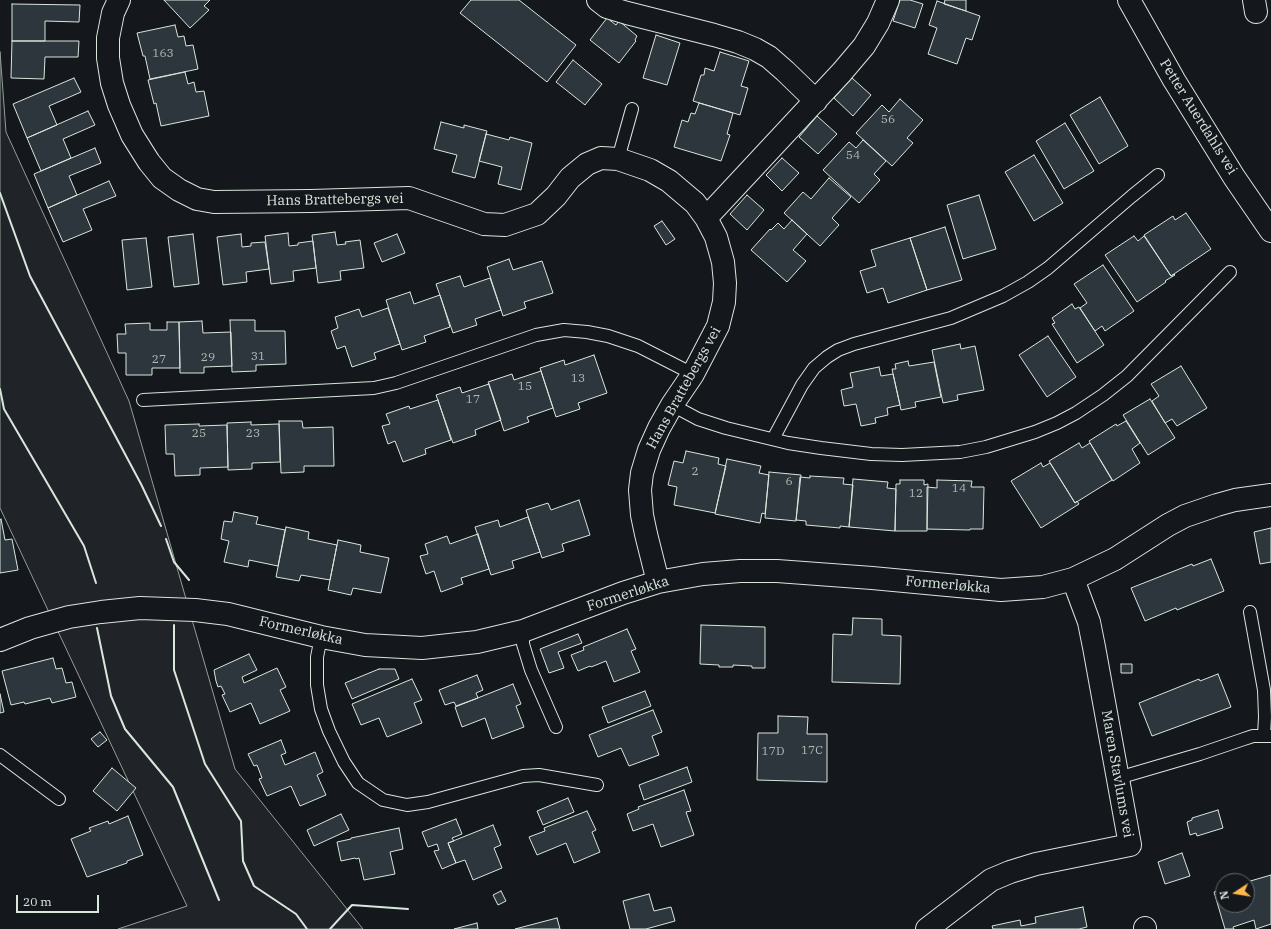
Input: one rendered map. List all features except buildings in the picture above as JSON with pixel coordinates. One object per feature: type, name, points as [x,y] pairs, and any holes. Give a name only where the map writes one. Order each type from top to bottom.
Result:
[{"type":"street","name":"Hans Brattebergs vei","points":[[119,0],[113,13],[108,38],[108,58],[112,83],[119,105],[132,135],[149,162],[162,178],[179,190],[197,199],[214,202],[408,198],[484,224],[505,226],[538,214],[556,196],[570,178],[587,164],[601,158],[618,159],[650,170],[669,181],[695,203],[706,218],[716,237],[723,262],[725,283],[724,302],[718,326],[693,374],[672,405],[659,428],[649,450],[642,473],[640,490],[644,528],[658,582]]},
{"type":"street","points":[[598,0],[607,7],[626,13],[720,37],[755,49],[769,57],[816,101]]},
{"type":"street","points":[[706,218],[816,101],[864,46],[878,23],[888,0]]},
{"type":"street","name":"Petter Auerdahls vei","points":[[1129,0],[1178,87],[1234,177],[1271,231]]},
{"type":"street","name":"Formerløkka","points":[[0,640],[30,628],[69,618],[101,612],[140,608],[195,610],[228,614],[321,637],[365,645],[422,648],[477,642],[523,631],[623,593],[658,582],[703,574],[740,571],[777,571],[1001,590],[1044,587],[1073,579],[1115,559],[1168,525],[1186,516],[1235,500],[1271,495]]},
{"type":"street","name":"Maren Stavlums vei","points":[[927,929],[987,884],[1010,872],[1036,864],[1130,845],[1089,622],[1073,579]]},
{"type":"lane","points":[[618,159],[632,109]]},
{"type":"lane","points":[[773,439],[802,385],[814,368],[827,357],[838,350],[854,344],[950,318],[1003,296],[1028,282],[1048,268],[1158,175]]},
{"type":"lane","points":[[672,405],[698,419],[726,428],[821,448],[871,454],[902,455],[960,452],[986,447],[1035,432],[1057,423],[1076,413],[1103,395],[1127,376],[1230,272]]},
{"type":"lane","points":[[143,400],[374,388],[396,383],[536,335],[564,330],[608,336],[638,346],[693,374]]},
{"type":"lane","points":[[1118,778],[1200,754],[1253,736],[1268,736],[1265,717],[1264,690],[1250,612]]},
{"type":"lane","points":[[523,631],[523,644],[531,670],[556,727]]},
{"type":"lane","points":[[321,637],[317,657],[317,685],[321,709],[329,731],[344,762],[358,783],[383,800],[407,805],[428,802],[523,776],[539,776],[597,785]]},
{"type":"lane","points":[[0,755],[59,799]]},
{"type":"shaded area","points":[[0,52],[6,132],[129,401],[235,769],[363,929],[118,929],[187,906],[0,508]]},
{"type":"wall","points":[[0,193],[30,276],[141,484],[161,526]]},
{"type":"wall","points":[[0,389],[4,409],[84,546],[96,583]]},
{"type":"wall","points":[[166,539],[174,562],[189,580]]},
{"type":"wall","points":[[174,625],[174,670],[205,764],[241,821],[243,861],[254,886],[296,914],[307,929]]},
{"type":"wall","points":[[97,628],[111,696],[125,729],[173,787],[219,900]]},
{"type":"wall","points":[[330,929],[352,905],[408,909]]}]
